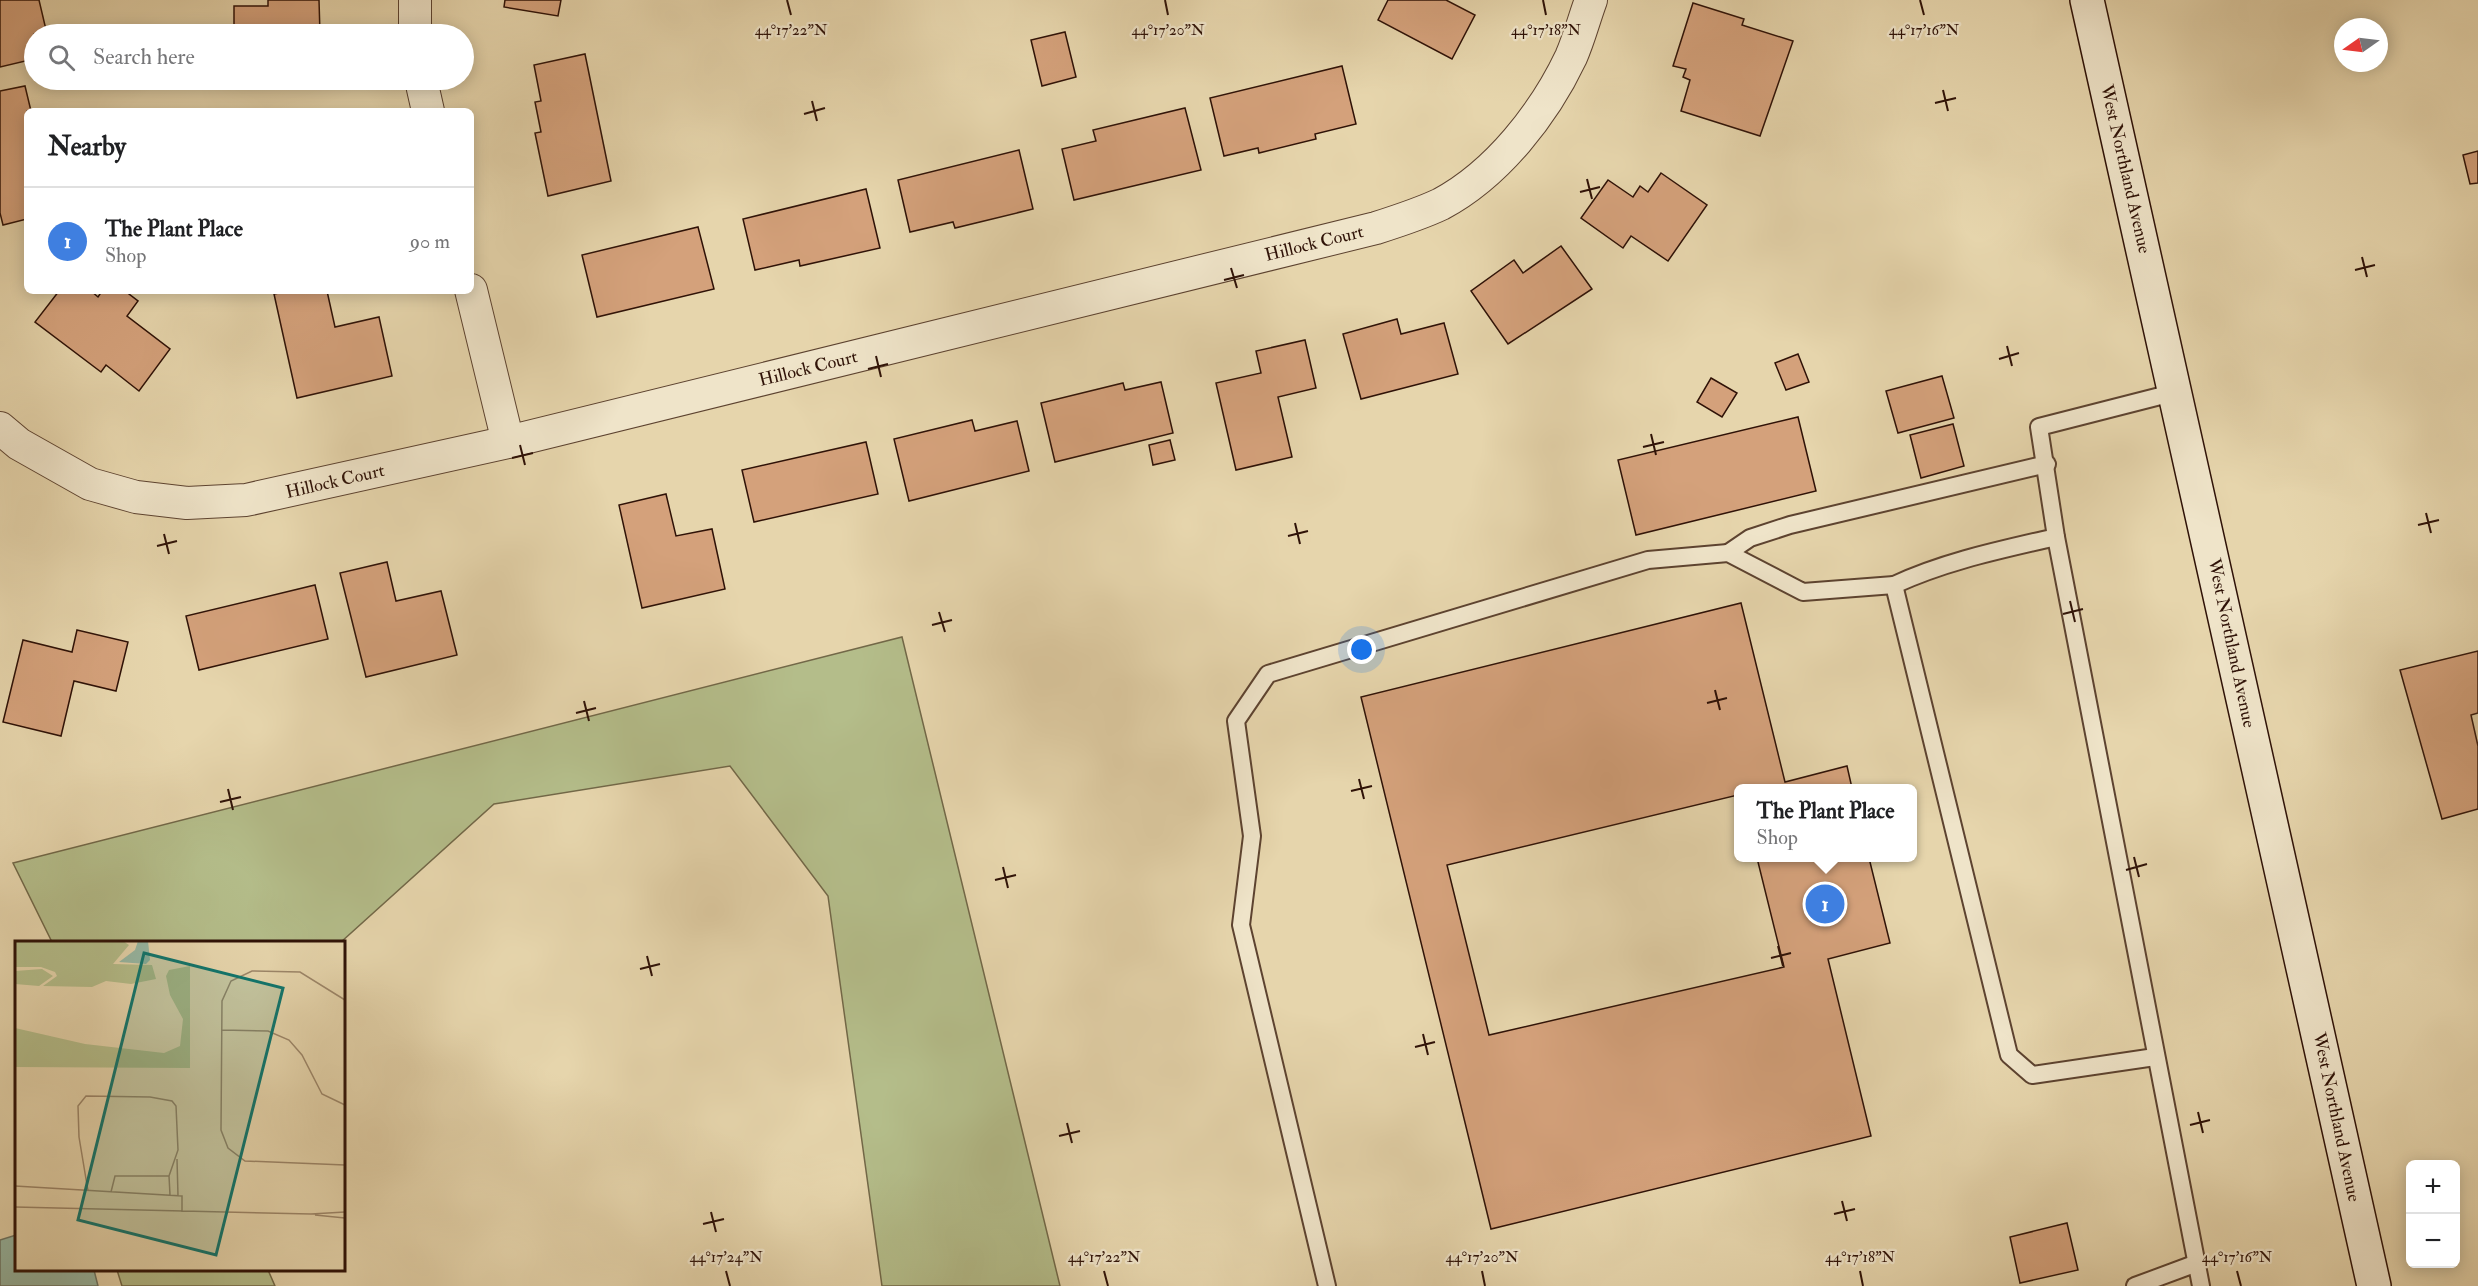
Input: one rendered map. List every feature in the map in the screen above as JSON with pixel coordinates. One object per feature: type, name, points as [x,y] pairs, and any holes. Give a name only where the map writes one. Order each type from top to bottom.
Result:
[{"type":"main road","name":"West Northland Avenue","points":[[2087,0],[2374,1286]]},
{"type":"street","points":[[415,0],[415,24]]},
{"type":"street","name":"Hillock Court","points":[[0,428],[19,444],[90,484],[136,497],[187,502],[246,501],[508,442],[1376,228],[1440,204],[1476,181],[1503,155],[1549,95],[1571,56],[1590,0]]},
{"type":"street","points":[[423,90],[427,108]]},
{"type":"street","points":[[472,294],[508,442]]},
{"type":"lane","points":[[2176,392],[2039,427],[2047,464],[2056,537],[2201,1286]]},
{"type":"lane","points":[[1728,554],[1750,538],[1790,525],[2047,464]]},
{"type":"lane","points":[[1327,1286],[1241,925],[1252,836],[1236,721],[1268,674],[1648,560],[1728,554],[1803,592],[1894,585],[1926,570],[1961,559],[2056,537]]},
{"type":"lane","points":[[1894,585],[2009,1054],[2032,1075],[2155,1057]]},
{"type":"lane","points":[[2135,1286],[2197,1263]]},
{"type":"shaded area","points":[[902,637],[1060,1286],[882,1286],[828,896],[730,766],[494,804],[342,941],[52,941],[13,863]]},
{"type":"shaded area","points":[[15,1235],[15,1271],[94,1271],[98,1286],[0,1286],[0,1240]]},
{"type":"shaded area","points":[[117,1271],[268,1271],[275,1286],[122,1286]]},
{"type":"building","points":[[0,0],[39,0],[45,24],[24,24],[24,61],[0,67]]},
{"type":"building","points":[[268,0],[319,0],[320,24],[234,24],[234,6],[268,6]]},
{"type":"building","points":[[505,0],[561,0],[558,16],[504,7]]},
{"type":"building","points":[[1388,0],[1446,0],[1475,15],[1452,59],[1378,20]]},
{"type":"building","points":[[1693,3],[1744,19],[1742,25],[1793,41],[1760,136],[1681,111],[1690,80],[1683,77],[1686,69],[1673,66]]},
{"type":"building","points":[[1065,32],[1076,77],[1042,86],[1031,40]]},
{"type":"building","points":[[585,54],[611,181],[548,196],[535,133],[541,132],[535,102],[541,101],[534,65]]},
{"type":"building","points":[[1342,66],[1356,124],[1315,134],[1316,139],[1259,153],[1258,148],[1224,156],[1210,98]]},
{"type":"building","points":[[24,86],[30,108],[24,108],[24,220],[3,225],[0,213],[0,91]]},
{"type":"building","points":[[1185,108],[1201,170],[1074,200],[1062,149],[1096,141],[1093,130]]},
{"type":"building","points":[[1019,150],[1033,209],[955,228],[953,222],[910,232],[898,180]]},
{"type":"building","points":[[2478,151],[2478,183],[2470,184],[2463,155]]},
{"type":"building","points":[[1661,173],[1707,205],[1668,261],[1631,236],[1623,248],[1581,218],[1608,180],[1633,197],[1640,186],[1648,192]]},
{"type":"building","points":[[866,189],[880,248],[800,266],[799,260],[755,270],[743,219]]},
{"type":"building","points":[[698,227],[714,289],[597,317],[582,255]]},
{"type":"building","points":[[1561,246],[1592,289],[1508,344],[1471,291],[1514,260],[1523,273]]},
{"type":"building","points":[[57,294],[94,294],[98,297],[100,294],[129,294],[138,301],[127,316],[170,349],[139,391],[106,365],[101,372],[35,322]]},
{"type":"building","points":[[274,294],[328,294],[335,327],[379,317],[392,376],[297,398]]},
{"type":"building","points":[[1397,319],[1401,334],[1444,323],[1458,374],[1361,399],[1343,334]]},
{"type":"building","points":[[1305,340],[1316,388],[1278,397],[1292,457],[1236,470],[1216,383],[1261,373],[1256,351]]},
{"type":"building","points":[[1798,354],[1809,382],[1786,390],[1775,363]]},
{"type":"building","points":[[1942,376],[1954,418],[1898,433],[1886,391]]},
{"type":"building","points":[[1711,378],[1737,393],[1722,417],[1697,402]]},
{"type":"building","points":[[1161,382],[1173,433],[1055,462],[1041,403],[1123,383],[1125,390]]},
{"type":"building","points":[[1798,417],[1816,491],[1636,535],[1618,460]]},
{"type":"building","points":[[972,420],[975,431],[1017,421],[1029,471],[909,501],[894,439]]},
{"type":"building","points":[[1953,424],[1964,466],[1921,478],[1910,435]]},
{"type":"building","points":[[1170,440],[1175,460],[1153,465],[1149,445]]},
{"type":"building","points":[[866,442],[878,494],[754,522],[742,470]]},
{"type":"building","points":[[666,494],[676,536],[712,529],[725,589],[642,608],[619,505]]},
{"type":"building","points":[[387,562],[396,601],[441,591],[457,655],[366,677],[340,573]]},
{"type":"building","points":[[315,585],[328,639],[199,670],[186,616]]},
{"type":"building","points":[[1741,603],[1785,782],[1847,766],[1851,784],[1734,784],[1734,796],[1447,865],[1489,1035],[1784,967],[1758,862],[1870,862],[1890,943],[1828,959],[1871,1136],[1491,1229],[1361,697]]},
{"type":"building","points":[[77,630],[128,642],[116,691],[74,681],[61,736],[3,722],[23,640],[72,652]]},
{"type":"building","points":[[2478,651],[2478,713],[2471,715],[2478,746],[2478,809],[2442,819],[2400,670]]},
{"type":"building","points":[[2067,1223],[2078,1270],[2020,1283],[2010,1237]]},
{"type":"place","name":"The Plant Place","points":[[1825,904]]}]
